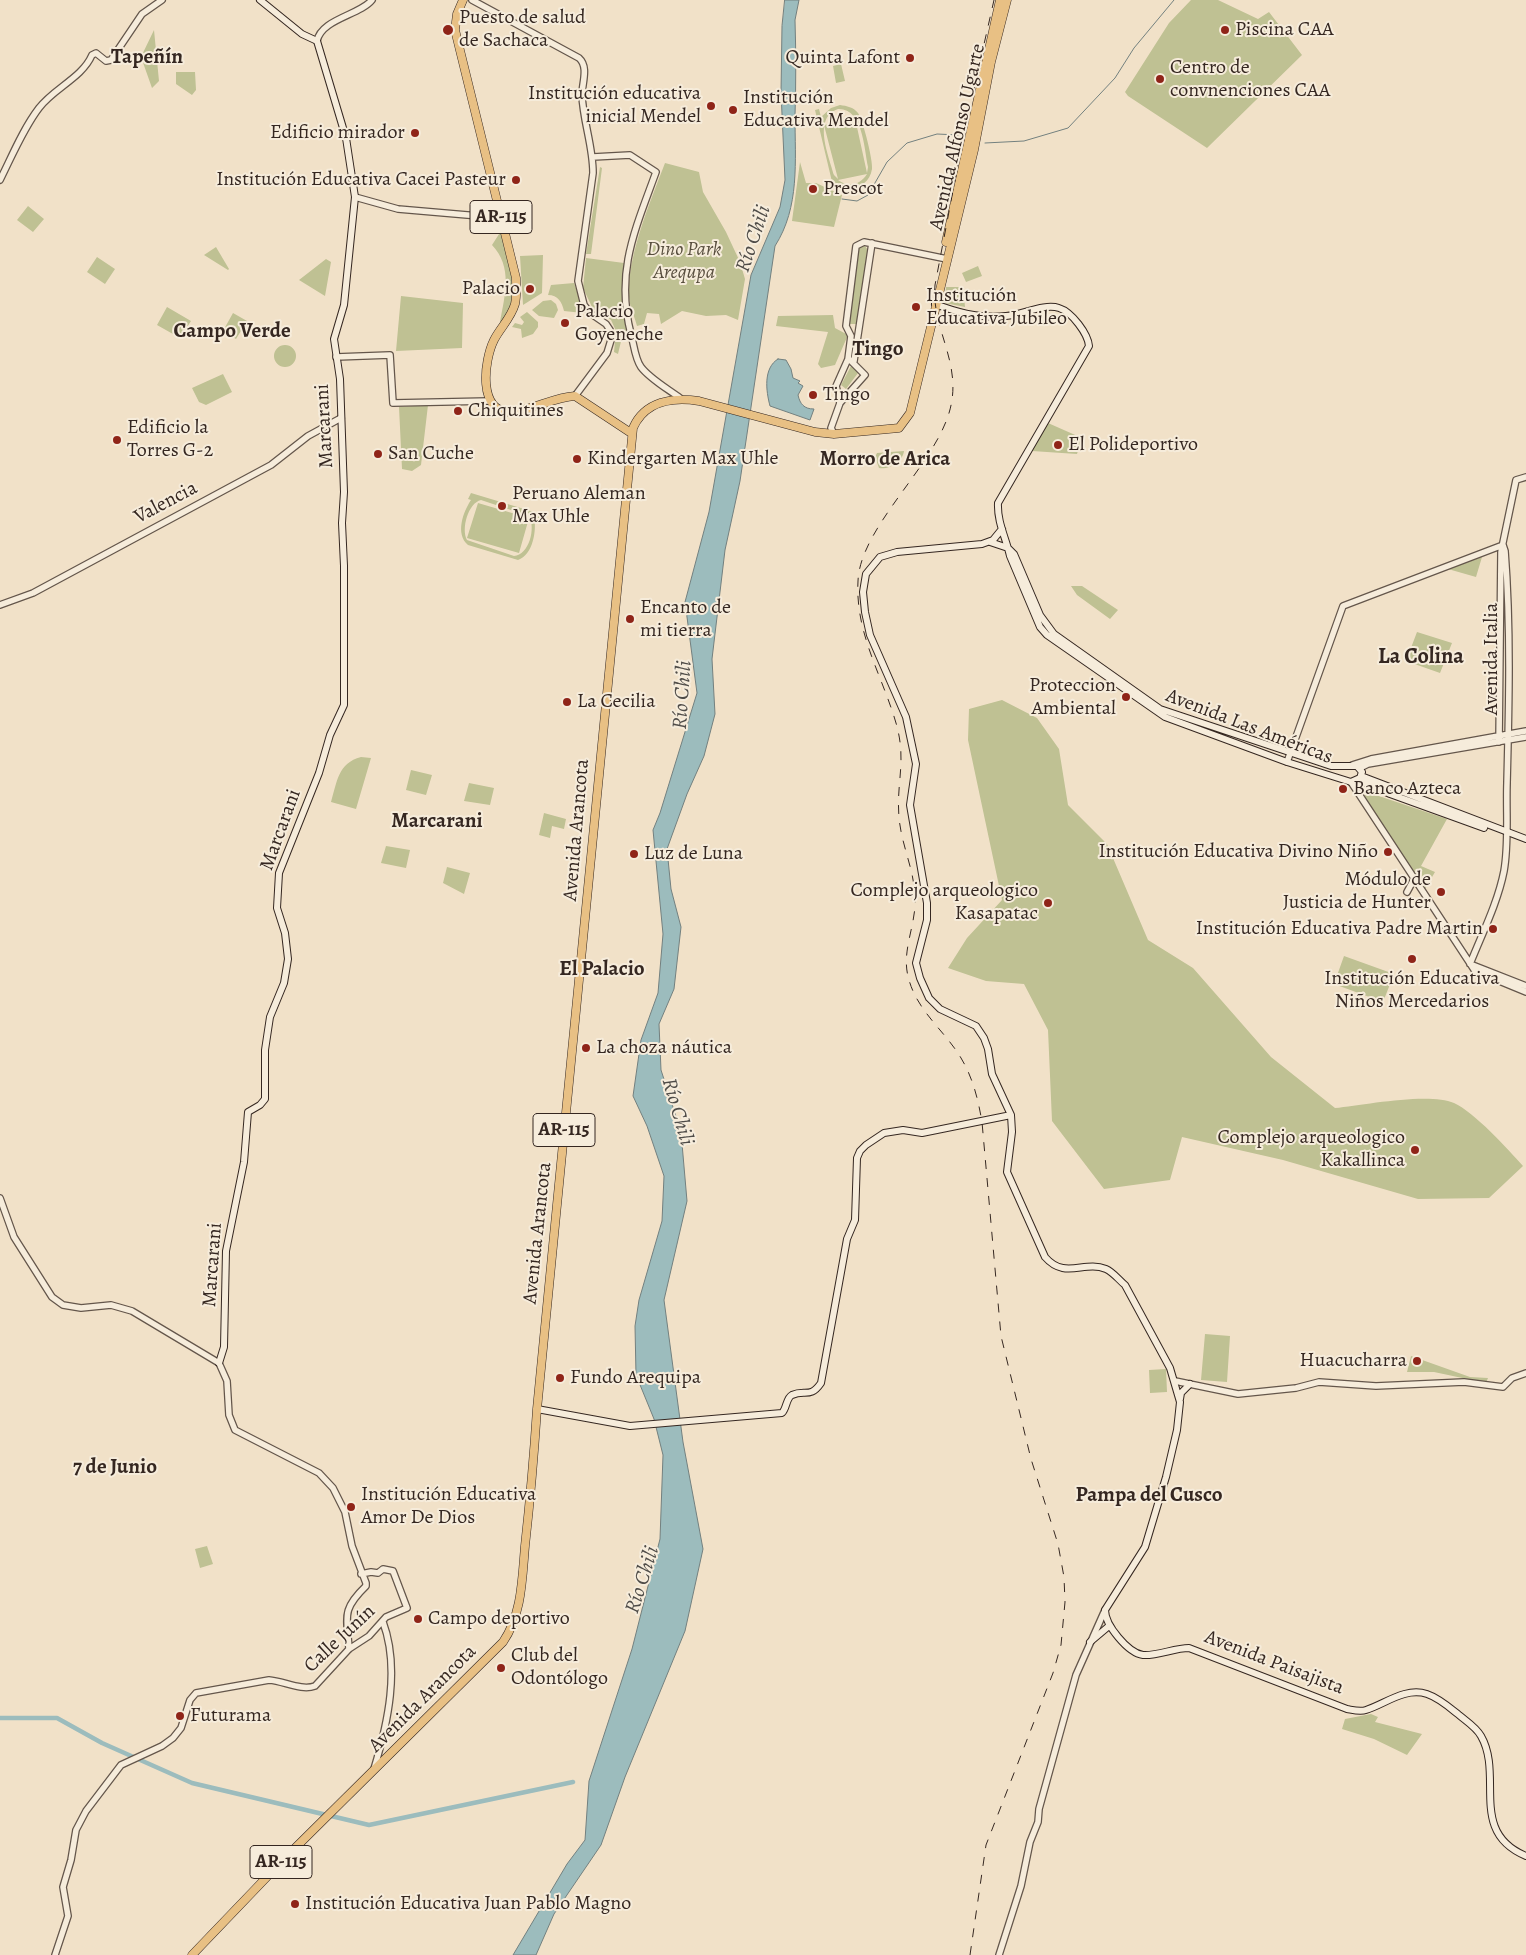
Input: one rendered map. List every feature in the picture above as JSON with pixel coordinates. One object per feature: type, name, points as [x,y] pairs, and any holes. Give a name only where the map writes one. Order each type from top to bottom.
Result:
[{"type":"main road","points":[[260,0],[302,34],[317,41]]},
{"type":"main road","name":"AR-115","points":[[464,0],[457,14],[455,30],[517,290],[511,314],[494,340],[488,358],[489,401]]},
{"type":"main road","name":"Avenida Alfonso Ugarte","points":[[973,138],[987,50],[1000,0]]},
{"type":"main road","name":"Avenida Alfonso Ugarte","points":[[631,433],[635,422],[650,408],[664,401],[680,398],[814,432],[834,434],[899,428],[905,421],[915,396],[990,62],[1007,0]]},
{"type":"main road","name":"Marcarani","points":[[219,1363],[224,1347],[226,1250],[244,1162],[248,1112],[265,1099],[265,1050],[270,1017],[284,983],[288,959],[285,933],[277,908],[279,873],[319,773],[330,735],[344,705],[344,566],[342,550],[344,492],[341,418],[334,339],[344,305],[355,197],[346,138],[317,41]]},
{"type":"main road","name":"Avenida Las Américas","points":[[935,304],[950,309],[988,316],[1006,316],[1059,308],[1068,314],[1089,340],[1089,346],[998,503],[998,514],[1008,548],[1040,627],[1047,635],[1165,717],[1286,762],[1355,780],[1499,834],[1506,832],[1526,839]]},
{"type":"main road","points":[[489,401],[495,407],[511,412],[575,396],[631,433]]},
{"type":"main road","name":"Avenida Arancota","points":[[373,1771],[503,1642],[515,1621],[520,1597],[631,433]]},
{"type":"main road","points":[[990,542],[1002,530]]},
{"type":"main road","points":[[1008,548],[990,542],[958,548],[889,553],[874,561],[866,574],[863,592],[870,636],[906,717],[915,757],[910,806],[927,903],[927,920],[916,963],[929,998],[940,1009],[976,1026],[984,1038],[988,1049],[992,1074],[1011,1116],[1012,1132],[1007,1172],[1045,1257],[1052,1264],[1061,1268],[1106,1269],[1125,1285],[1166,1359],[1175,1381],[1180,1402]]},
{"type":"main road","name":"Avenida Las Américas","points":[[1008,548],[1014,554],[1045,624],[1054,634],[1167,712],[1331,766],[1351,765],[1360,768]]},
{"type":"main road","points":[[1351,765],[1345,772],[1355,780],[1360,768]]},
{"type":"main road","points":[[537,1409],[619,1425],[650,1425],[778,1414],[785,1410],[789,1397],[793,1394],[810,1394],[821,1383],[847,1239],[855,1220],[860,1151],[884,1133],[903,1130],[922,1133],[1011,1116]]},
{"type":"main road","points":[[1090,1642],[1109,1626],[1105,1610],[1145,1547],[1164,1484],[1177,1430],[1181,1392],[1190,1384]]},
{"type":"main road","name":"Avenida Paisajista","points":[[1109,1626],[1138,1653],[1151,1654],[1178,1648],[1189,1648],[1347,1709],[1365,1710],[1396,1696],[1411,1693],[1427,1694],[1446,1704],[1476,1729],[1481,1737],[1486,1756],[1492,1817],[1498,1834],[1508,1847],[1526,1856]]},
{"type":"main road","points":[[379,1754],[383,1756],[390,1755]]},
{"type":"main road","name":"AR-115","points":[[192,1955],[373,1771]]},
{"type":"street","points":[[0,180],[38,110],[50,96],[87,66],[92,54],[96,53],[106,60],[111,60],[142,14],[162,0]]},
{"type":"street","points":[[317,41],[320,34],[338,19],[367,5],[372,0]]},
{"type":"street","points":[[472,0],[583,62],[584,114],[593,157],[593,172],[578,281],[584,305],[590,313],[606,324],[612,340],[607,353],[575,396]]},
{"type":"street","points":[[593,157],[630,155],[656,172],[627,260],[624,289],[630,329],[640,366],[680,398]]},
{"type":"street","points":[[355,197],[398,209],[479,216],[503,226]]},
{"type":"street","points":[[834,434],[831,428],[840,403],[865,375],[851,360],[850,334],[846,326],[856,246],[864,242],[945,258]]},
{"type":"street","points":[[840,403],[836,386],[851,360],[859,333],[872,244]]},
{"type":"street","points":[[850,334],[859,333]]},
{"type":"street","points":[[336,357],[390,355],[393,403],[489,401]]},
{"type":"street","name":"Valencia","points":[[0,605],[33,593],[271,465],[308,436],[341,418]]},
{"type":"street","points":[[1286,762],[1343,606],[1503,545],[1516,480],[1526,477]]},
{"type":"street","name":"Avenida Italia","points":[[1470,964],[1488,920],[1504,871],[1508,737],[1508,590],[1503,545]]},
{"type":"street","name":"Avenida Italia","points":[[1499,739],[1500,552],[1503,545]]},
{"type":"street","points":[[1360,768],[1368,764],[1508,737],[1526,730]]},
{"type":"street","points":[[1508,737],[1526,737]]},
{"type":"street","points":[[1351,765],[1499,739]]},
{"type":"street","points":[[1355,780],[1360,796],[1475,972],[1526,992]]},
{"type":"street","points":[[1407,892],[1414,879]]},
{"type":"street","points":[[1470,964],[1526,986]]},
{"type":"street","points":[[0,1198],[14,1237],[52,1297],[63,1305],[81,1308],[110,1305],[132,1311],[219,1363],[227,1381],[229,1415],[235,1430],[312,1470],[333,1488],[345,1512],[352,1546],[366,1586],[355,1594],[348,1608],[349,1649]]},
{"type":"street","points":[[1175,1381],[1238,1394],[1296,1388],[1319,1382],[1376,1386],[1464,1382],[1503,1387],[1512,1378],[1526,1373]]},
{"type":"street","name":"Calle Junín","points":[[55,1955],[68,1916],[63,1887],[71,1860],[76,1830],[86,1811],[114,1770],[121,1764],[162,1746],[173,1738],[181,1728],[190,1700],[196,1693],[217,1691],[268,1680],[280,1680],[308,1688],[315,1686],[349,1649],[370,1636],[391,1614],[407,1608],[393,1571],[383,1569],[378,1573],[361,1574]]},
{"type":"street","points":[[999,1955],[1021,1886],[1030,1842],[1038,1822],[1039,1809],[1076,1675],[1105,1610]]},
{"type":"street","points":[[373,1771],[379,1754],[393,1669],[383,1622]]},
{"type":"green space","points":[[1191,0],[1218,0],[1258,19],[1269,12],[1302,55],[1207,148],[1128,96],[1125,92],[1169,23]]},
{"type":"green space","points":[[154,30],[159,81],[152,88],[141,57]]},
{"type":"green space","points":[[841,64],[845,81],[836,83],[833,66]]},
{"type":"green space","points":[[176,72],[195,72],[196,90],[192,95],[176,84]]},
{"type":"green space","points":[[840,105],[852,108],[858,113],[872,164],[870,175],[863,184],[853,188],[836,184],[836,188],[833,186],[815,110],[819,109],[821,117],[831,108]],"holes":[[[838,109],[846,110],[855,118],[825,125],[830,114]],[[855,119],[861,131],[868,167],[867,173]],[[824,127],[838,179],[834,175],[826,148]],[[867,174],[858,183],[850,185],[838,180]]]},
{"type":"green space","name":"Prescot","points":[[800,162],[806,183],[816,183],[842,195],[834,227],[792,221]]},
{"type":"green space","name":"Dino Park Arequpa","points":[[665,163],[699,172],[703,192],[726,232],[740,262],[745,279],[738,320],[726,315],[706,316],[682,311],[661,324],[659,314],[647,313],[644,324],[637,326],[630,304],[629,288],[634,252]]},
{"type":"green space","points":[[600,167],[602,168],[591,254],[586,254]]},
{"type":"green space","points":[[28,206],[44,219],[33,232],[17,220]]},
{"type":"green space","points":[[501,231],[513,277],[512,299],[503,323],[500,322],[506,282],[505,272],[499,254],[492,245]]},
{"type":"green space","points":[[864,245],[868,250],[858,324],[849,324],[859,248]]},
{"type":"green space","points":[[216,247],[229,269],[228,270],[204,255]]},
{"type":"green space","points":[[543,255],[542,293],[523,305],[520,256]]},
{"type":"green space","points":[[97,257],[115,269],[105,284],[87,272]]},
{"type":"green space","points":[[586,258],[624,263],[622,290],[628,332],[623,333],[618,354],[614,352],[616,331],[611,320],[593,309],[583,288]]},
{"type":"green space","points":[[326,259],[331,262],[325,296],[299,280]]},
{"type":"green space","points":[[978,266],[982,276],[966,282],[962,273]]},
{"type":"green space","points":[[574,283],[584,311],[583,313],[564,311],[559,300],[554,296],[548,295],[551,285]]},
{"type":"green space","points":[[946,287],[963,287],[965,307],[945,303]]},
{"type":"green space","points":[[401,296],[463,303],[462,348],[396,351]]},
{"type":"green space","points":[[551,300],[556,304],[558,310],[554,318],[539,316],[532,310],[543,301]]},
{"type":"green space","points":[[167,307],[191,321],[180,338],[157,325]]},
{"type":"green space","points":[[527,312],[538,322],[538,327],[533,334],[522,338],[521,329],[512,327],[515,323],[522,325],[524,322],[520,317]]},
{"type":"green space","points":[[233,313],[247,321],[236,339],[223,331]]},
{"type":"green space","points":[[833,315],[835,328],[848,335],[835,365],[821,368],[818,364],[828,332],[776,326],[778,316]]},
{"type":"green space","points":[[285,345],[293,348],[296,356],[293,364],[285,367],[277,364],[274,356],[277,348]]},
{"type":"green space","points":[[851,366],[858,373],[846,389],[841,385]]},
{"type":"green space","points":[[223,374],[232,392],[206,405],[199,402],[192,388]]},
{"type":"green space","points":[[428,405],[421,465],[412,471],[402,469],[399,407]]},
{"type":"green space","name":"El Polideportivo","points":[[1048,423],[1082,438],[1077,454],[1032,451]]},
{"type":"green space","points":[[904,451],[899,461],[895,464],[887,468],[879,468],[875,457],[877,453]]},
{"type":"green space","points":[[471,493],[544,515],[543,519],[534,517],[533,542],[527,553],[518,560],[468,545],[464,540],[461,529],[465,511],[471,500],[468,499]],"holes":[[[481,500],[529,516],[532,527],[530,540],[524,551],[514,556],[467,540],[465,535],[465,523],[469,511],[476,502]]]},
{"type":"green space","points":[[478,503],[529,518],[519,553],[467,538]]},
{"type":"green space","points":[[1482,557],[1476,577],[1448,569]]},
{"type":"green space","points":[[1071,586],[1082,586],[1118,610],[1110,619],[1077,595]]},
{"type":"green space","points":[[1417,632],[1452,643],[1440,673],[1406,661]]},
{"type":"green space","points":[[1002,700],[1037,718],[1059,749],[1068,805],[1107,844],[1148,940],[1193,968],[1271,1057],[1335,1108],[1413,1099],[1443,1100],[1454,1103],[1481,1122],[1523,1166],[1489,1198],[1418,1199],[1283,1160],[1182,1137],[1170,1180],[1104,1189],[1052,1121],[1048,1030],[1024,984],[986,981],[948,968],[967,938],[1002,900],[968,740],[969,709]]},
{"type":"green space","points":[[361,757],[371,758],[356,809],[331,802],[337,781],[343,769],[353,760]]},
{"type":"green space","points":[[411,770],[432,775],[426,795],[406,790]]},
{"type":"green space","points":[[469,783],[494,788],[490,805],[464,801]]},
{"type":"green space","points":[[1367,792],[1447,819],[1421,866],[1435,872],[1425,889],[1363,798]]},
{"type":"green space","points":[[544,813],[566,819],[564,829],[552,826],[550,838],[539,835]]},
{"type":"green space","points":[[386,846],[410,850],[406,868],[381,863]]},
{"type":"green space","points":[[447,867],[470,873],[464,894],[443,883]]},
{"type":"green space","points":[[1344,956],[1394,974],[1383,1002],[1334,984]]},
{"type":"green space","points":[[1205,1334],[1230,1336],[1227,1382],[1201,1380]]},
{"type":"green space","name":"Huacucharra","points":[[1411,1356],[1470,1377],[1488,1378],[1486,1383],[1434,1372],[1407,1372]]},
{"type":"green space","points":[[1166,1369],[1167,1392],[1150,1393],[1149,1370]]},
{"type":"green space","points":[[207,1546],[213,1564],[200,1568],[195,1549]]},
{"type":"green space","points":[[1371,1714],[1378,1717],[1375,1722],[1422,1734],[1407,1755],[1374,1739],[1342,1729],[1345,1719]]},
{"type":"water","points":[[785,0],[799,0],[795,20],[795,167],[792,200],[789,216],[775,246],[740,481],[725,550],[712,659],[715,714],[704,756],[687,794],[667,849],[671,889],[681,927],[674,989],[659,1024],[661,1070],[681,1132],[687,1201],[664,1300],[683,1442],[703,1549],[685,1631],[625,1777],[601,1845],[554,1914],[536,1955],[513,1955],[567,1864],[585,1840],[589,1781],[632,1649],[660,1539],[663,1455],[654,1419],[636,1375],[635,1326],[639,1300],[662,1221],[664,1176],[647,1126],[633,1096],[641,1040],[658,993],[663,934],[653,830],[697,693],[685,602],[709,512],[751,275],[780,207],[785,180],[781,92],[782,26]]},
{"type":"water","points":[[778,359],[786,360],[793,378],[800,381],[798,383],[803,386],[798,395],[803,405],[814,409],[810,420],[770,406],[767,394],[768,374],[773,363]]},
{"type":"waterway","points":[[985,143],[1024,141],[1068,128],[1115,78],[1134,48],[1174,0]]},
{"type":"waterway","points":[[842,199],[857,201],[868,195],[887,162],[907,143],[937,134],[958,135]]},
{"type":"waterway","points":[[0,1718],[57,1718],[102,1743],[192,1783],[369,1825],[573,1782]]},
{"type":"railway","points":[[970,1955],[986,1845],[1053,1673],[1061,1645],[1065,1602],[1064,1577],[1058,1544],[1031,1459],[1001,1336],[982,1122],[977,1097],[969,1073],[961,1058],[925,1012],[909,980],[906,959],[914,917],[915,896],[899,817],[901,749],[896,723],[865,636],[858,600],[858,581],[862,561],[871,540],[883,519],[941,434],[949,413],[953,395],[953,379],[938,317],[935,285],[964,133],[994,0]]},
{"type":"place","name":"Puesto de salud de Sachaca","points":[[448,30]]},
{"type":"place","name":"Piscina CAA","points":[[1225,30]]},
{"type":"place","name":"Quinta Lafont","points":[[910,58]]},
{"type":"place","name":"Centro de convnenciones CAA","points":[[1160,79]]},
{"type":"place","name":"Institución educativa inicial Mendel","points":[[711,106]]},
{"type":"place","name":"Institución Educativa Mendel","points":[[733,110]]},
{"type":"place","name":"Edificio mirador","points":[[415,133]]},
{"type":"place","name":"Institución Educativa Cacei Pasteur","points":[[516,180]]},
{"type":"place","name":"Prescot","points":[[813,189]]},
{"type":"place","name":"Palacio","points":[[530,289]]},
{"type":"place","name":"Institución Educativa Jubileo","points":[[916,307]]},
{"type":"place","name":"Palacio Goyeneche","points":[[565,323]]},
{"type":"place","name":"Tingo","points":[[813,395]]},
{"type":"place","name":"Chiquitines","points":[[458,411]]},
{"type":"place","name":"Edificio la Torres G-2","points":[[117,440]]},
{"type":"place","name":"El Polideportivo","points":[[1058,445]]},
{"type":"place","name":"San Cuche","points":[[378,454]]},
{"type":"place","name":"Kindergarten Max Uhle","points":[[577,459]]},
{"type":"place","name":"Peruano Aleman Max Uhle","points":[[502,506]]},
{"type":"place","name":"Encanto de mi tierra","points":[[630,619]]},
{"type":"place","name":"Proteccion Ambiental","points":[[1126,697]]},
{"type":"place","name":"La Cecilia","points":[[567,702]]},
{"type":"place","name":"Banco Azteca","points":[[1343,789]]},
{"type":"place","name":"Institución Educativa Divino Niño","points":[[1388,852]]},
{"type":"place","name":"Luz de Luna","points":[[634,854]]},
{"type":"place","name":"Módulo de Justicia de Hunter","points":[[1441,892]]},
{"type":"place","name":"Complejo arqueologico Kasapatac","points":[[1048,903]]},
{"type":"place","name":"Institución Educativa Padre Martin","points":[[1493,929]]},
{"type":"place","name":"Institución Educativa Niños Mercedarios","points":[[1412,959]]},
{"type":"place","name":"La choza náutica","points":[[586,1048]]},
{"type":"place","name":"Complejo arqueologico Kakallinca","points":[[1415,1150]]},
{"type":"place","name":"Huacucharra","points":[[1417,1361]]},
{"type":"place","name":"Fundo Arequipa","points":[[560,1378]]},
{"type":"place","name":"Institución Educativa Amor De Dios","points":[[351,1507]]},
{"type":"place","name":"Campo deportivo","points":[[418,1619]]},
{"type":"place","name":"Club del Odontólogo","points":[[501,1668]]},
{"type":"place","name":"Futurama","points":[[180,1716]]},
{"type":"place","name":"Institución Educativa Juan Pablo Magno","points":[[295,1904]]},
{"type":"district","name":"Tapeñín","points":[[147,58]]},
{"type":"district","name":"Campo Verde","points":[[232,332]]},
{"type":"district","name":"Tingo","points":[[878,350]]},
{"type":"district","name":"Morro de Arica","points":[[885,460]]},
{"type":"district","name":"La Colina","points":[[1421,658]]},
{"type":"district","name":"Marcarani","points":[[437,822]]},
{"type":"district","name":"El Palacio","points":[[602,970]]},
{"type":"district","name":"7 de Junio","points":[[115,1468]]},
{"type":"district","name":"Pampa del Cusco","points":[[1149,1496]]},
{"type":"water label","name":"Río Chili","points":[[754,239]]},
{"type":"water label","name":"Río Chili","points":[[683,695]]},
{"type":"water label","name":"Río Chili","points":[[677,1112]]},
{"type":"water label","name":"Río Chili","points":[[643,1580]]}]
